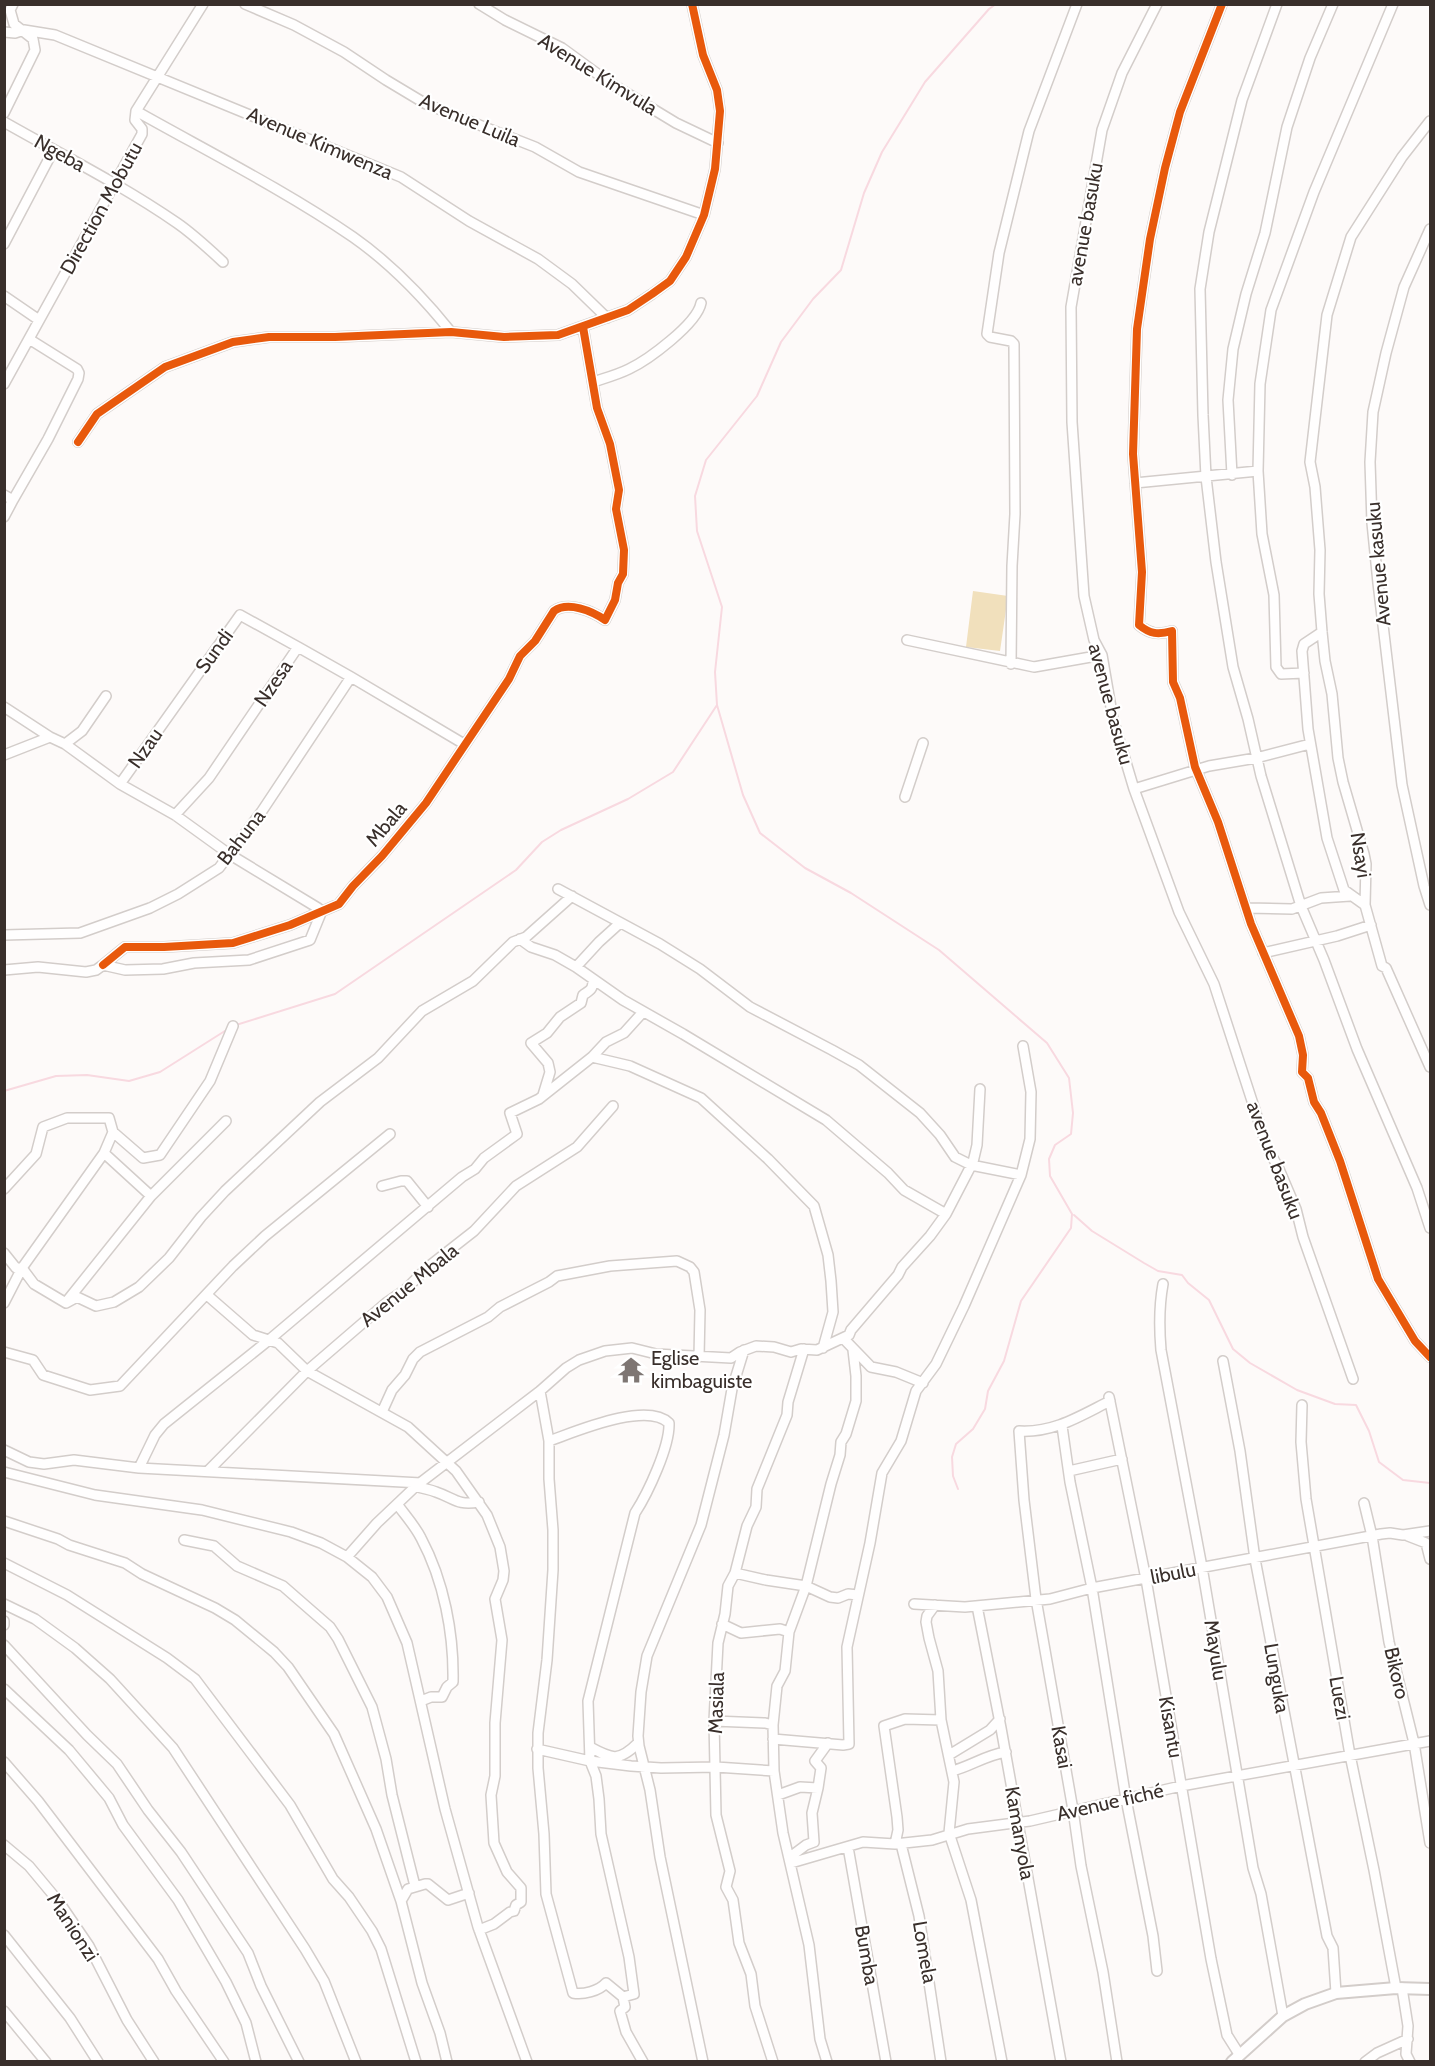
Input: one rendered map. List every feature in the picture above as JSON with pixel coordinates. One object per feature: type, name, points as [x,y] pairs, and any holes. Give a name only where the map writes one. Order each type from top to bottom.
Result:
[{"type":"street","name":"Direction Mobutu","points":[[4,384],[142,134],[142,129],[135,120],[136,111],[203,4]]},
{"type":"street","name":"Avenue Luila","points":[[245,4],[294,25],[344,52],[426,104],[535,147],[579,172],[704,215]]},
{"type":"street","name":"Avenue Kimvula","points":[[479,4],[504,20],[562,48],[610,83],[676,123],[718,143]]},
{"type":"street","points":[[78,442],[97,414],[165,367],[233,342],[269,337],[335,337],[452,332],[504,337],[564,334],[628,310],[670,281],[686,257],[704,215],[715,169],[721,114],[717,90],[703,55],[692,4]]},
{"type":"street","points":[[1011,664],[1015,514],[1014,344],[1011,341],[989,337],[987,334],[999,253],[1029,131],[1077,4]]},
{"type":"street","name":"avenue basuku","points":[[1157,4],[1122,73],[1102,130],[1071,307],[1072,422],[1084,596],[1094,640],[1102,655],[1113,719],[1134,789],[1179,912],[1214,984],[1267,1147],[1280,1169],[1296,1209],[1303,1237],[1353,1379]]},
{"type":"street","points":[[1222,4],[1180,111],[1165,168],[1150,239],[1137,329],[1133,454],[1142,572],[1139,625],[1152,634],[1172,631],[1173,682],[1180,698],[1192,758],[1218,822],[1263,953],[1299,1036],[1303,1055],[1302,1072],[1308,1078],[1314,1102],[1321,1113],[1340,1161],[1378,1279],[1415,1341],[1431,1357]]},
{"type":"street","points":[[1277,4],[1242,100],[1209,232],[1200,289],[1200,350],[1206,477],[1216,562],[1233,667],[1248,719],[1256,758],[1301,906],[1431,1227]]},
{"type":"street","points":[[1232,475],[1228,400],[1233,349],[1246,294],[1265,233],[1287,127],[1310,58],[1333,4]]},
{"type":"street","points":[[1305,673],[1281,674],[1276,666],[1274,595],[1262,534],[1258,471],[1260,384],[1271,310],[1314,192],[1394,4]]},
{"type":"street","points":[[4,113],[34,53],[33,39],[12,21],[9,9]]},
{"type":"street","name":"Avenue Kimwenza","points":[[4,32],[24,30],[55,35],[401,177],[469,221],[538,259],[572,284],[607,318]]},
{"type":"street","points":[[136,111],[308,209],[354,238],[399,276],[452,332]]},
{"type":"street","name":"Nsayi","points":[[1431,121],[1402,157],[1353,232],[1326,315],[1310,462],[1315,487],[1320,550],[1319,594],[1322,632],[1343,782],[1366,864],[1365,905],[1382,966],[1386,968],[1431,1066]]},
{"type":"street","name":"Ngeba","points":[[4,122],[53,151],[80,163],[175,221],[223,262]]},
{"type":"street","points":[[4,244],[53,151]]},
{"type":"street","name":"Avenue kasuku","points":[[1431,230],[1404,287],[1386,353],[1373,412],[1370,462],[1377,571],[1402,785],[1424,886],[1431,905]]},
{"type":"street","points":[[4,296],[39,320]]},
{"type":"street","points":[[583,327],[592,382],[620,374],[649,356],[683,328],[698,312],[701,303]]},
{"type":"street","points":[[4,517],[9,497],[48,439],[79,373],[77,369],[29,339]]},
{"type":"street","name":"Mbala","points":[[103,965],[125,947],[233,943],[321,913],[339,904],[426,803],[509,679],[520,656],[535,641],[554,611],[570,607],[595,614],[605,620],[615,600],[618,583],[624,570],[623,547],[616,509],[619,492],[610,444],[597,408],[592,382]]},
{"type":"street","points":[[1135,483],[1258,471]]},
{"type":"street","name":"Sundi","points":[[189,686],[240,615],[298,647]]},
{"type":"street","points":[[1322,632],[1303,647],[1310,744],[1327,838],[1341,886],[1350,896],[1365,905]]},
{"type":"street","points":[[907,640],[1011,664],[1034,667],[1102,655]]},
{"type":"street","name":"Nzesa","points":[[175,815],[209,778],[298,647],[464,744]]},
{"type":"street","name":"Bahuna","points":[[4,935],[73,934],[107,924],[150,908],[178,894],[219,868],[262,811],[351,677]]},
{"type":"street","name":"Nzau","points":[[4,707],[65,744],[120,784],[189,686]]},
{"type":"street","points":[[65,744],[82,731],[106,696]]},
{"type":"street","points":[[4,755],[50,737]]},
{"type":"street","points":[[905,797],[923,743]]},
{"type":"street","points":[[1134,789],[1214,765],[1256,758],[1310,744]]},
{"type":"street","points":[[4,970],[38,967],[86,972],[96,970],[103,965],[126,970],[163,969],[194,963],[249,960],[310,940],[321,913],[318,908],[229,854],[175,815],[120,784]]},
{"type":"street","points":[[558,888],[700,969],[750,1007],[859,1065],[920,1113],[940,1135],[955,1157],[971,1165],[1021,1175]]},
{"type":"street","points":[[66,1303],[77,1297],[96,1306],[114,1302],[139,1287],[169,1258],[225,1191],[320,1102],[378,1058],[422,1011],[442,997],[473,981],[513,942],[526,936],[572,896]]},
{"type":"street","points":[[1246,908],[1262,907],[1282,910],[1321,898],[1350,896]]},
{"type":"street","points":[[576,967],[598,942],[620,923]]},
{"type":"street","points":[[1263,953],[1315,939],[1337,936],[1371,925]]},
{"type":"street","points":[[520,939],[531,947],[555,955],[576,967],[643,1012],[826,1120],[888,1173],[904,1190],[946,1214]]},
{"type":"street","points":[[543,1095],[550,1072],[548,1063],[531,1043],[547,1033],[560,1017],[581,1003],[583,995],[592,988],[593,979]]},
{"type":"street","points":[[139,1468],[155,1435],[164,1424],[477,1167],[484,1158],[517,1134],[510,1113],[543,1095],[592,1057],[606,1042],[624,1033],[643,1012]]},
{"type":"street","points":[[4,1189],[36,1154],[43,1127],[67,1118],[109,1118],[113,1132],[143,1158],[160,1155],[210,1081],[233,1026]]},
{"type":"street","points":[[773,1739],[849,1744],[847,1647],[870,1543],[882,1473],[901,1441],[916,1391],[936,1364],[1021,1175],[1030,1139],[1031,1092],[1023,1046]]},
{"type":"street","points":[[592,1057],[630,1066],[701,1098],[721,1114],[814,1206],[828,1255],[833,1312],[823,1348]]},
{"type":"street","points":[[347,1557],[377,1523],[419,1485],[579,1360],[605,1351],[636,1348],[656,1354],[731,1358],[756,1346],[774,1347],[791,1352],[804,1349],[817,1350],[849,1335],[946,1214],[971,1165],[977,1145],[980,1089]]},
{"type":"street","name":"Avenue Mbala","points":[[208,1471],[307,1371],[375,1312],[405,1290],[428,1267],[474,1231],[516,1186],[577,1148],[613,1106]]},
{"type":"street","points":[[66,1303],[152,1196],[225,1121]]},
{"type":"street","points":[[4,1303],[22,1268],[104,1154],[113,1132]]},
{"type":"street","points":[[4,1352],[33,1360],[43,1375],[90,1390],[120,1386],[162,1339],[265,1236],[390,1134]]},
{"type":"street","points":[[104,1154],[152,1196]]},
{"type":"street","points":[[382,1186],[407,1181],[428,1207]]},
{"type":"street","points":[[1420,1196],[1431,1191]]},
{"type":"street","points":[[4,1253],[16,1268],[22,1268]]},
{"type":"street","points":[[382,1412],[392,1390],[405,1376],[413,1359],[420,1352],[488,1317],[500,1307],[557,1276],[610,1266],[677,1262],[690,1267],[694,1272],[699,1299],[699,1357]]},
{"type":"street","points":[[22,1268],[34,1284],[66,1303]]},
{"type":"street","name":"Mayulu","points":[[1163,1284],[1159,1322],[1161,1350],[1202,1567],[1237,1776],[1283,2016]]},
{"type":"street","points":[[207,1295],[253,1335],[278,1342],[307,1371],[408,1427],[456,1471],[479,1502],[497,1537],[503,1563],[503,1580],[495,1599],[502,1640],[495,1723],[495,1776],[491,1795],[494,1843],[507,1872],[521,1888],[521,1902],[516,1905],[514,1911],[494,1924],[479,1930]]},
{"type":"street","points":[[843,1338],[871,1367],[896,1372],[923,1383]]},
{"type":"street","name":"Masiala","points":[[773,2061],[755,2006],[751,1974],[739,1943],[733,1900],[726,1887],[730,1871],[716,1815],[714,1721],[718,1643],[725,1614],[728,1586],[735,1573],[747,1526],[756,1507],[758,1490],[787,1415],[788,1402],[804,1349]]},
{"type":"street","points":[[703,2061],[660,1857],[645,1767],[638,1743],[641,1692],[647,1656],[701,1525],[724,1436],[732,1389],[744,1350]]},
{"type":"street","points":[[826,2061],[820,2039],[809,1945],[783,1833],[774,1771],[773,1725],[777,1686],[784,1671],[789,1632],[806,1586],[840,1455],[841,1442],[846,1434],[856,1401],[853,1350]]},
{"type":"street","name":"Lunguka","points":[[1223,1361],[1240,1451],[1255,1559],[1293,1765],[1327,1936],[1333,1948],[1336,1993]]},
{"type":"street","points":[[540,1391],[549,1441],[549,1479],[553,1520],[553,1570],[537,1749],[546,1894],[573,1993],[586,1994],[604,1987],[606,1983],[623,1997],[625,2007],[620,2011],[626,2030],[643,2061]]},
{"type":"street","name":"Kisantu","points":[[1062,1426],[1109,1399],[1146,1579],[1211,1959],[1227,2035],[1235,2058]]},
{"type":"street","name":"Luezi","points":[[1302,1405],[1301,1442],[1305,1499],[1350,1755],[1399,1988],[1408,2039],[1406,2054],[1410,2061]]},
{"type":"street","points":[[549,1441],[630,1416],[661,1417],[667,1421],[669,1426],[668,1438],[644,1498],[635,1513],[590,1690],[590,1761],[596,1776],[599,1817],[629,1957],[634,1994],[623,1997]]},
{"type":"street","points":[[1062,1426],[1092,1588],[1126,1799],[1153,1936],[1157,1971]]},
{"type":"street","name":"Kasai","points":[[1062,1426],[1038,1431],[1019,1431],[1024,1500],[1036,1599],[1117,2061]]},
{"type":"street","points":[[4,1450],[29,1462],[44,1464],[74,1460],[139,1468],[419,1485],[425,1490],[434,1491],[455,1502],[469,1504],[479,1502]]},
{"type":"street","points":[[1069,1471],[1122,1459]]},
{"type":"street","points":[[4,1472],[95,1495],[202,1510],[253,1522],[301,1536],[347,1557],[372,1577],[387,1597],[407,1643],[446,1809],[479,1930],[527,2061]]},
{"type":"street","name":"Bikoro","points":[[1364,1503],[1372,1536],[1389,1642],[1414,1743],[1431,1843]]},
{"type":"street","points":[[398,1504],[425,1545],[441,1589],[450,1623],[453,1682],[447,1687],[442,1697],[431,1697],[421,1701]]},
{"type":"street","points":[[4,1521],[125,1563],[142,1574],[235,1620],[274,1652],[288,1667],[334,1734],[376,1829],[401,1901],[422,1985],[440,2032],[447,2061]]},
{"type":"street","name":"libulu","points":[[914,1604],[977,1606],[1050,1599],[1092,1588],[1372,1536],[1431,1531]]},
{"type":"street","points":[[1403,1535],[1426,1543],[1431,1559]]},
{"type":"street","points":[[184,1540],[214,1546],[237,1566],[283,1586],[330,1627],[372,1707],[415,1886]]},
{"type":"street","points":[[4,1563],[67,1595],[167,1658],[195,1679],[290,1805],[333,1879],[349,1897],[372,1931],[381,1948],[416,2061]]},
{"type":"street","points":[[735,1573],[806,1586],[830,1597],[858,1595]]},
{"type":"street","points":[[4,1604],[35,1618],[75,1648],[110,1679],[173,1748],[301,1941],[324,1981],[357,2061]]},
{"type":"street","points":[[935,1605],[927,1616],[926,1622],[928,1638],[938,1671],[941,1720],[954,1782],[949,1833],[971,1900],[1002,2061]]},
{"type":"street","name":"Kamanyola","points":[[977,1606],[1000,1719],[1061,2061]]},
{"type":"street","points":[[722,1624],[741,1633],[780,1629],[789,1632]]},
{"type":"street","points":[[4,1645],[117,1764],[148,1810],[181,1852],[248,1953],[261,1986],[299,2061]]},
{"type":"street","points":[[4,1689],[69,1750],[109,1798],[123,1825],[178,1900],[226,1982],[246,2023],[256,2061]]},
{"type":"street","name":"Lomela","points":[[941,1720],[905,1719],[884,1726],[897,1817],[898,1844],[920,1916],[941,2061]]},
{"type":"street","points":[[949,1755],[990,1730],[1000,1719]]},
{"type":"street","points":[[714,1721],[773,1725]]},
{"type":"street","name":"Avenue fiché","points":[[790,1860],[863,1842],[898,1844],[939,1839],[949,1833],[1018,1823],[1180,1786],[1431,1741]]},
{"type":"street","points":[[590,1747],[604,1755],[615,1757],[627,1754],[638,1743]]},
{"type":"street","points":[[790,1860],[806,1845],[814,1842],[812,1814],[821,1768],[815,1761],[828,1743]]},
{"type":"street","points":[[537,1749],[590,1761],[645,1767],[716,1767],[774,1771]]},
{"type":"street","points":[[952,1771],[970,1767],[987,1757],[1006,1752]]},
{"type":"street","points":[[4,1762],[38,1801],[162,1964],[176,1991],[224,2061]]},
{"type":"street","points":[[778,1795],[800,1787],[818,1788]]},
{"type":"street","name":"Manionzi","points":[[4,1845],[29,1866],[59,1902],[89,1946],[127,2020],[154,2061]]},
{"type":"street","name":"Bumba","points":[[848,1847],[886,2061]]},
{"type":"street","points":[[401,1901],[407,1890],[428,1884],[448,1900],[469,1893]]},
{"type":"street","points":[[4,1935],[70,2018],[98,2061]]},
{"type":"street","points":[[1235,2058],[1283,2016],[1305,2004],[1336,1993],[1399,1988],[1431,1989]]},
{"type":"street","points":[[4,2011],[46,2061]]},
{"type":"street","points":[[1365,2061],[1408,2039]]},
{"type":"shaded area","points":[[973,591],[1008,596],[1000,651],[966,647]]},
{"type":"waterway","points":[[236,1025],[335,994],[516,870],[542,842],[561,830],[628,799],[673,772],[717,705],[715,672],[722,607],[697,531],[695,496],[706,460],[757,396],[781,342],[813,299],[841,270],[864,193],[882,152],[925,82],[989,9],[996,4]]},
{"type":"waterway","points":[[717,705],[743,795],[760,833],[805,868],[851,893],[939,950],[1047,1043],[1069,1078],[1073,1113],[1071,1134],[1055,1145],[1049,1159],[1050,1176],[1072,1214],[1071,1228],[1021,1301],[1004,1361],[988,1391],[985,1409],[973,1429],[956,1444],[952,1457],[953,1476],[958,1489]]},
{"type":"waterway","points":[[4,1091],[56,1076],[87,1075],[129,1081],[160,1072],[228,1029]]},
{"type":"waterway","points":[[1074,1215],[1092,1231],[1158,1271],[1182,1275],[1209,1300],[1233,1349],[1250,1363],[1297,1390],[1335,1404],[1356,1405],[1369,1431],[1379,1462],[1403,1480],[1430,1483]]},
{"type":"cycle path","points":[[78,442],[97,414],[165,367],[233,342],[269,337],[335,337],[451,332],[504,337],[558,335],[628,310],[652,294],[670,281],[686,257],[704,215],[715,169],[720,111],[717,90],[703,55],[692,4]]},
{"type":"cycle path","points":[[1222,4],[1180,112],[1165,168],[1150,239],[1137,329],[1133,454],[1142,572],[1139,625],[1154,633],[1172,631],[1173,682],[1180,698],[1195,767],[1218,822],[1251,924],[1299,1036],[1303,1055],[1302,1072],[1308,1078],[1314,1102],[1321,1113],[1340,1161],[1378,1279],[1415,1341],[1430,1357]]},
{"type":"cycle path","points":[[103,965],[125,947],[233,943],[290,925],[339,904],[426,803],[509,679],[520,656],[535,641],[554,611],[573,607],[594,613],[605,620],[615,600],[618,583],[623,574],[624,550],[616,509],[619,490],[610,444],[597,408],[583,327]]},
{"type":"place","name":"Eglise kimbaguiste","points":[[631,1370]]}]
